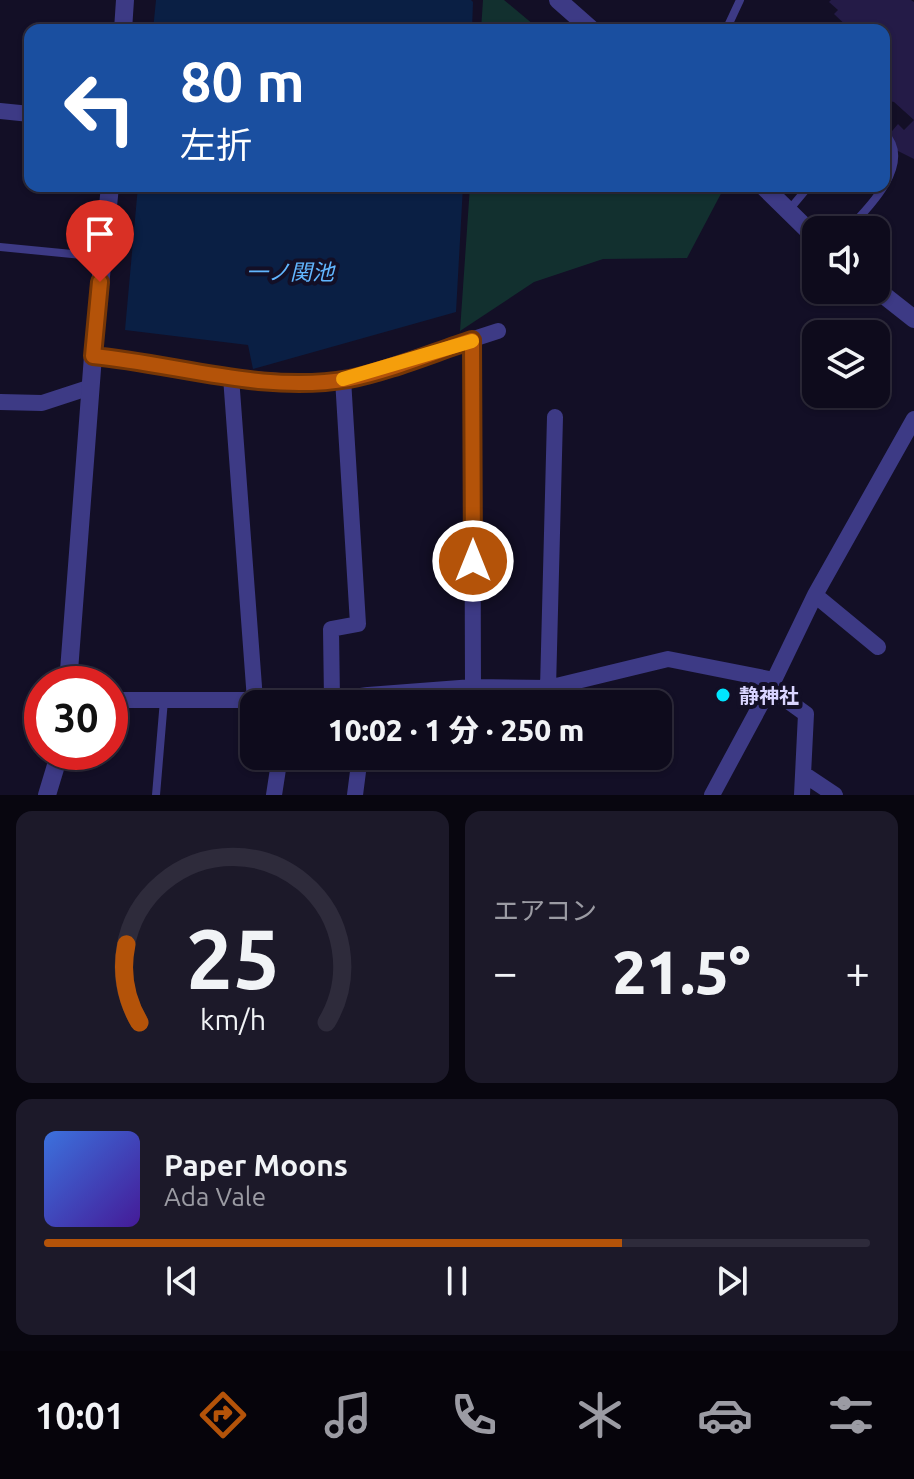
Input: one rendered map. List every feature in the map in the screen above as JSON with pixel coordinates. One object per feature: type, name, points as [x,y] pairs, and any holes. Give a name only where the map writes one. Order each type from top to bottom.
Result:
[{"type":"street","points":[[123,24],[125,0]]},
{"type":"street","points":[[558,0],[585,24]]},
{"type":"street","points":[[0,111],[24,113]]},
{"type":"street","points":[[69,666],[93,356],[109,192]]},
{"type":"street","points":[[769,192],[802,224]]},
{"type":"street","points":[[890,300],[914,319]]},
{"type":"street","points":[[93,356],[231,377],[308,383],[343,379],[498,331]]},
{"type":"street","points":[[472,340],[473,687]]},
{"type":"street","points":[[231,377],[254,690]]},
{"type":"street","points":[[332,690],[331,629],[358,624],[343,379]]},
{"type":"street","points":[[0,402],[42,403],[91,387]]},
{"type":"street","points":[[548,688],[555,417]]},
{"type":"street","points":[[712,795],[772,684],[815,595],[914,419]]},
{"type":"street","points":[[815,595],[878,647]]},
{"type":"street","points":[[446,690],[473,687],[548,688],[668,659],[772,684],[806,714],[802,795]]},
{"type":"street","points":[[128,700],[240,700]]},
{"type":"street","points":[[47,795],[55,770]]},
{"type":"street","points":[[274,795],[278,770]]},
{"type":"street","points":[[355,795],[358,770]]},
{"type":"street","points":[[805,775],[835,795]]},
{"type":"lane","points":[[729,24],[740,0]]},
{"type":"lane","points":[[890,138],[900,147],[903,160],[899,174],[890,184]]},
{"type":"lane","points":[[789,211],[804,192]]},
{"type":"lane","points":[[860,216],[882,192]]},
{"type":"lane","points":[[0,247],[103,257]]},
{"type":"lane","points":[[156,795],[164,700]]},
{"type":"green space","points":[[483,0],[504,0],[533,24],[481,24]]},
{"type":"green space","points":[[470,192],[722,192],[687,258],[603,259],[534,282],[460,331]]},
{"type":"water","points":[[156,0],[473,2],[472,24],[154,24]]},
{"type":"water","name":"一ノ関池","points":[[137,192],[463,192],[456,312],[253,369],[248,345],[125,330]]},
{"type":"building","points":[[829,2],[914,2],[914,120],[890,101],[890,24],[845,24],[834,14],[838,10]]},
{"type":"building","points":[[914,120],[914,159],[896,150],[890,141],[890,133],[898,124],[904,130]]},
{"type":"slow traffic","points":[[343,379],[472,341]]},
{"type":"place","name":"静神社","points":[[723,695]]},
{"type":"route","points":[[100,282],[93,356],[237,378],[308,383],[350,379],[472,340],[473,561]]}]
